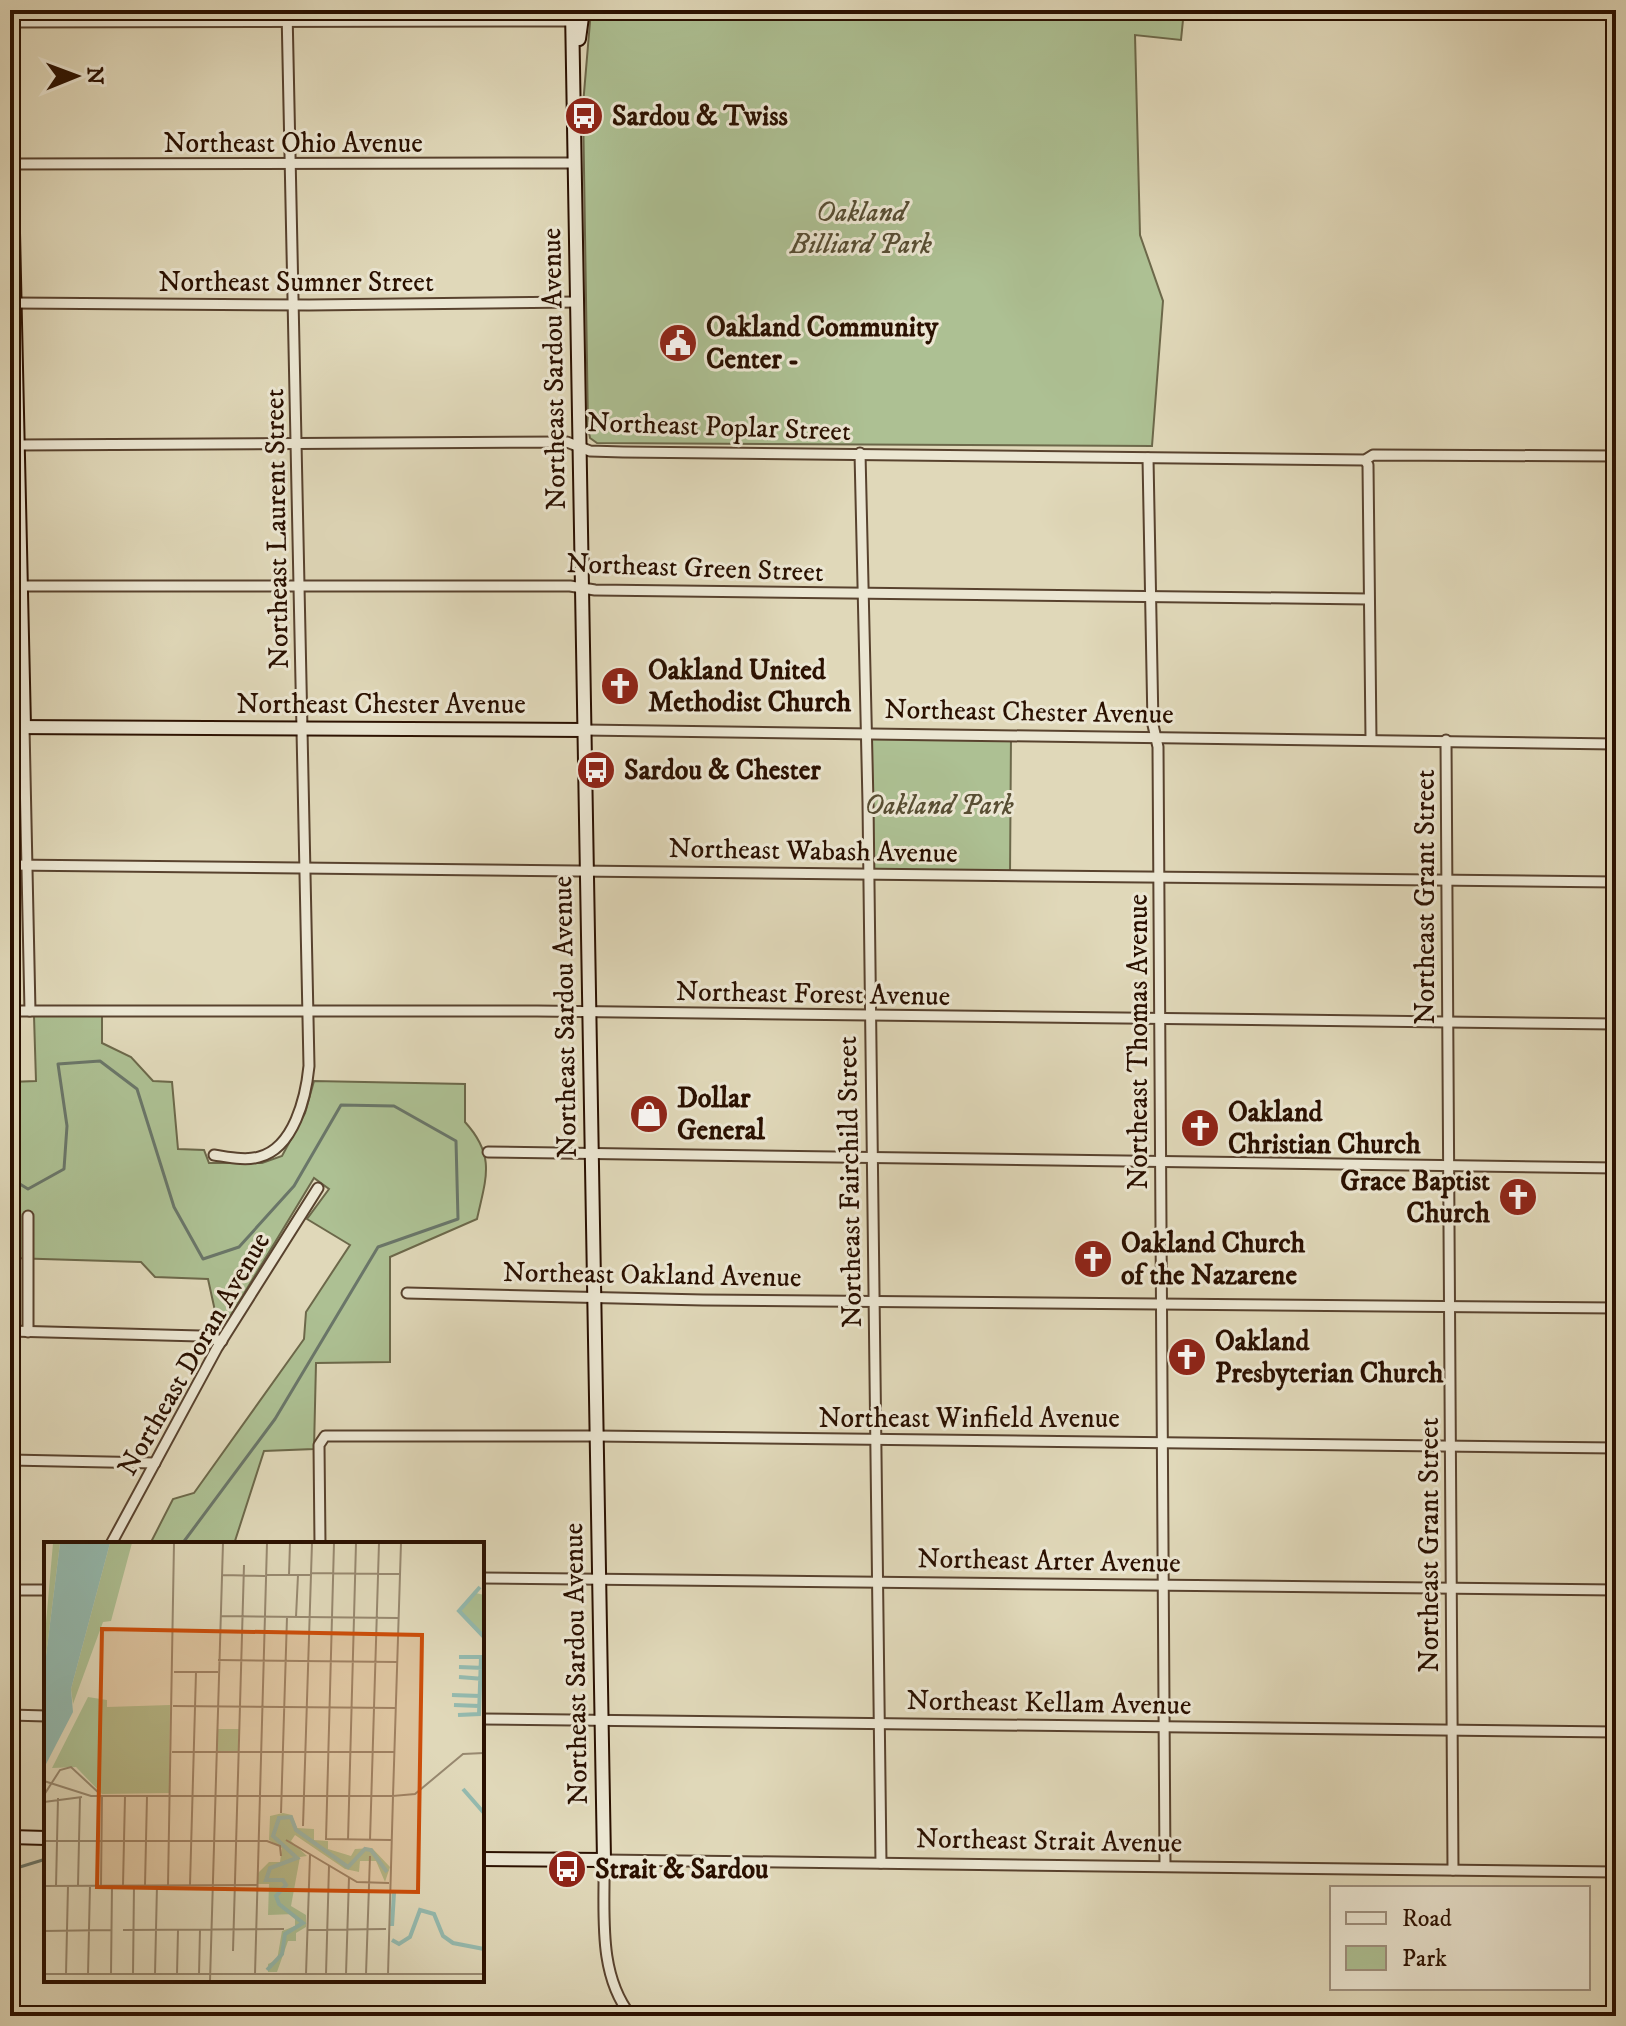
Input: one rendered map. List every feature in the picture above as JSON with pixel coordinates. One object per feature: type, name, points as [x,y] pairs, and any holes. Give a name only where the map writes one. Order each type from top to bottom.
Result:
[{"type":"main road","name":"Northeast Sardou Avenue","points":[[577,15],[574,90],[581,588],[604,1860]]},
{"type":"main road","points":[[10,98],[13,373],[18,445],[24,727]]},
{"type":"main road","name":"Northeast Chester Avenue","points":[[10,727],[584,730]]},
{"type":"main road","points":[[10,1837],[44,1838]]},
{"type":"main road","name":"Northeast Strait Avenue","points":[[484,1859],[604,1860]]},
{"type":"street","name":"Northeast Laurent Street","points":[[214,1155],[253,1158],[269,1154],[283,1142],[305,1095],[310,1011],[287,10]]},
{"type":"street","points":[[10,22],[288,24],[577,15]]},
{"type":"street","name":"Northeast Ohio Avenue","points":[[11,164],[575,163]]},
{"type":"street","name":"Northeast Sumner Street","points":[[14,303],[294,305],[578,302]]},
{"type":"street","name":"Northeast Poplar Street","points":[[18,445],[567,442],[590,451],[1365,460],[1373,455],[1616,456]]},
{"type":"street","name":"Northeast Fairchild Street","points":[[860,453],[867,734],[881,1863]]},
{"type":"street","name":"Northeast Thomas Avenue","points":[[1148,458],[1159,877],[1165,1866]]},
{"type":"street","points":[[1365,460],[1368,465],[1371,739]]},
{"type":"street","name":"Northeast Green Street","points":[[21,586],[581,588],[1368,599]]},
{"type":"street","points":[[24,727],[30,1011]]},
{"type":"street","name":"Northeast Chester Avenue","points":[[584,730],[1616,744]]},
{"type":"street","name":"Northeast Grant Street","points":[[1446,740],[1453,1870]]},
{"type":"street","name":"Northeast Wabash Avenue","points":[[10,865],[1616,882]]},
{"type":"street","name":"Northeast Forest Avenue","points":[[10,1011],[589,1012],[1616,1024]]},
{"type":"street","points":[[488,1152],[591,1156],[1616,1168]]},
{"type":"street","name":"Northeast Doran Avenue","points":[[112,1542],[222,1341],[318,1188]]},
{"type":"street","points":[[28,1216],[28,1332]]},
{"type":"street","name":"Northeast Oakland Avenue","points":[[407,1293],[1616,1308]]},
{"type":"street","points":[[10,1331],[200,1336],[222,1341]]},
{"type":"street","name":"Northeast Winfield Avenue","points":[[320,1542],[319,1445],[322,1438],[596,1436],[1616,1448]]},
{"type":"street","points":[[10,1460],[155,1463]]},
{"type":"street","name":"Northeast Arter Avenue","points":[[484,1578],[1616,1590]]},
{"type":"street","points":[[10,1590],[44,1590]]},
{"type":"street","points":[[10,1715],[44,1716]]},
{"type":"street","name":"Northeast Kellam Avenue","points":[[484,1719],[1616,1732]]},
{"type":"street","name":"Northeast Strait Avenue","points":[[604,1860],[1616,1872]]},
{"type":"street","name":"Northeast Sardou Avenue","points":[[604,1860],[609,1975],[618,2000],[631,2016]]},
{"type":"green space","name":"Oakland Billiard Park","points":[[591,10],[1184,10],[1181,40],[1135,35],[1140,235],[1163,301],[1152,446],[597,443],[590,438],[583,105]]},
{"type":"green space","name":"Oakland Park","points":[[867,734],[1011,736],[1010,875],[868,874]]},
{"type":"green space","points":[[102,1014],[102,1043],[131,1057],[153,1081],[172,1082],[178,1149],[204,1150],[209,1163],[262,1163],[282,1156],[305,1113],[314,1081],[465,1084],[465,1122],[481,1146],[486,1168],[477,1219],[390,1257],[390,1362],[316,1363],[314,1449],[264,1451],[235,1542],[151,1542],[173,1499],[194,1493],[304,1339],[306,1312],[350,1245],[307,1219],[329,1189],[314,1178],[228,1320],[217,1320],[208,1279],[155,1277],[141,1262],[10,1258],[10,1082],[36,1081],[34,1016]]},
{"type":"waterway","points":[[10,1178],[28,1189],[64,1169],[67,1126],[58,1064],[100,1061],[137,1089],[174,1207],[203,1259],[239,1247],[294,1186],[341,1105],[394,1106],[456,1141],[458,1219],[378,1247],[275,1419],[183,1542]]},
{"type":"waterway","points":[[10,1870],[44,1860]]},
{"type":"place","name":"Sardou & Twiss","points":[[584,116]]},
{"type":"place","name":"Oakland Community Center -","points":[[678,343]]},
{"type":"place","name":"Oakland United Methodist Church","points":[[620,686]]},
{"type":"place","name":"Sardou & Chester","points":[[596,770]]},
{"type":"place","name":"Dollar General","points":[[649,1114]]},
{"type":"place","name":"Oakland Christian Church","points":[[1200,1128]]},
{"type":"place","name":"Grace Baptist Church","points":[[1518,1197]]},
{"type":"place","name":"Oakland Church of the Nazarene","points":[[1093,1259]]},
{"type":"place","name":"Oakland Presbyterian Church","points":[[1187,1357]]},
{"type":"place","name":"Strait & Sardou","points":[[567,1869]]}]
